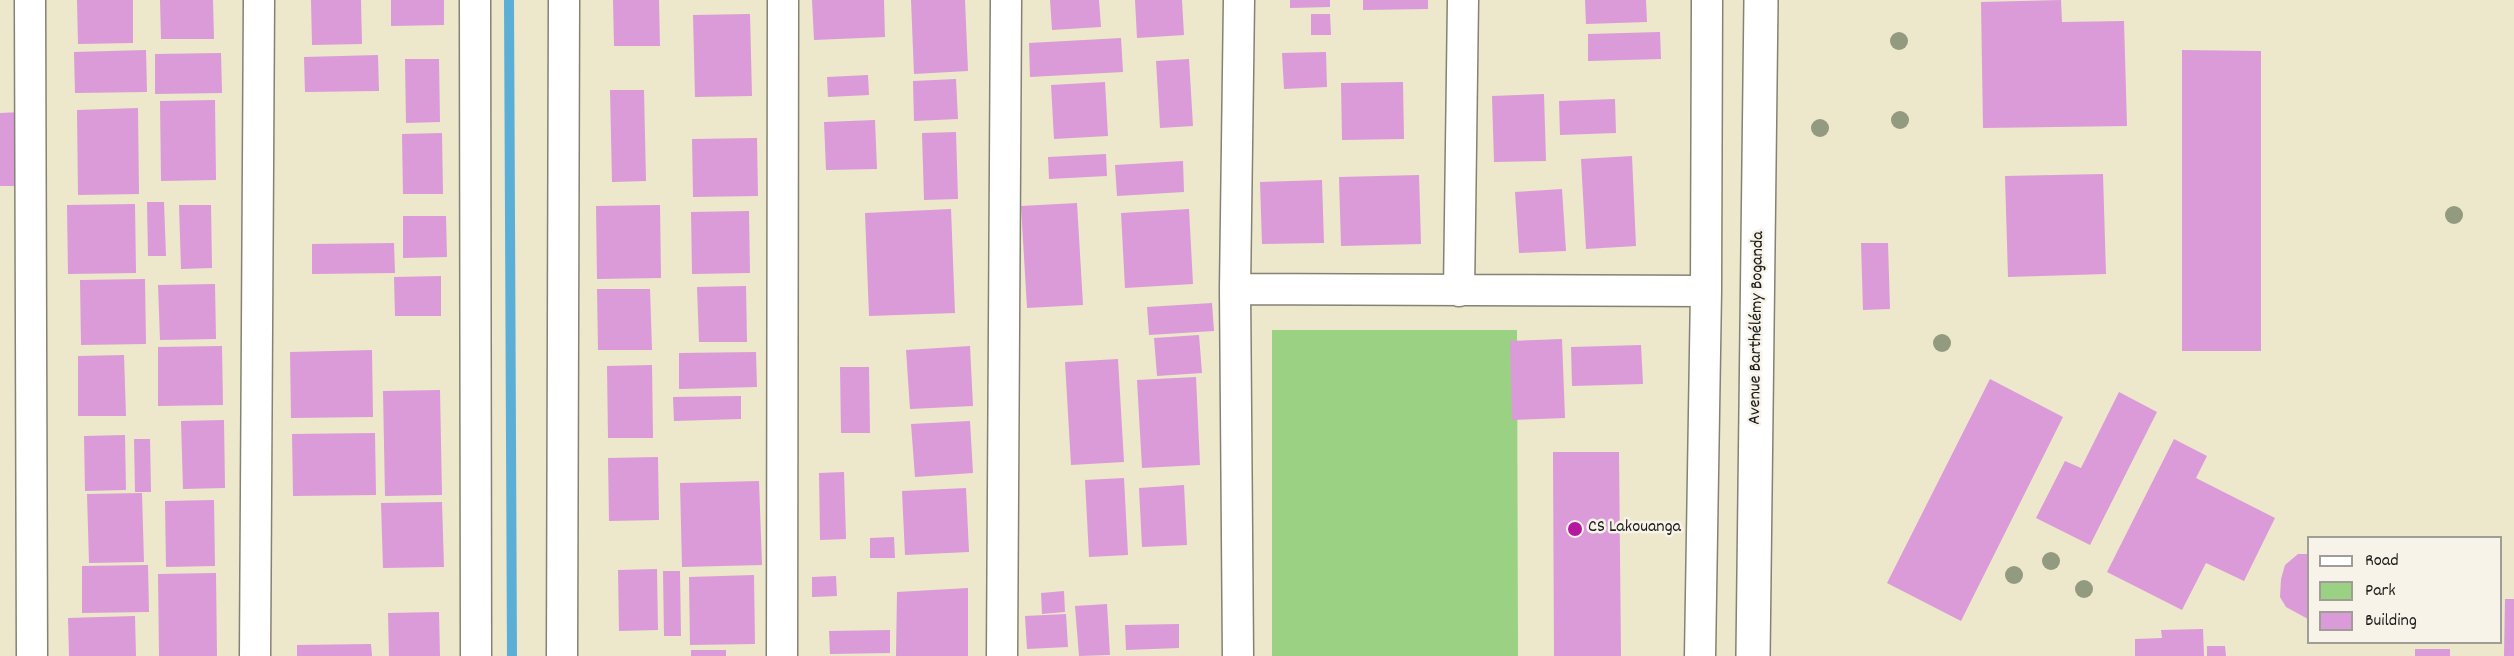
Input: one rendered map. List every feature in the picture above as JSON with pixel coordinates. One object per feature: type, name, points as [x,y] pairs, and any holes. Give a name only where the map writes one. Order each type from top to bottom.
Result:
[{"type":"main road","name":"Avenue Barthélémy Boganda","points":[[1753,656],[1761,0]]},
{"type":"street","points":[[30,0],[32,656]]},
{"type":"street","points":[[255,656],[259,0]]},
{"type":"street","points":[[475,0],[476,656]]},
{"type":"street","points":[[562,656],[564,0]]},
{"type":"street","points":[[782,656],[783,0]]},
{"type":"street","points":[[1002,656],[1006,0]]},
{"type":"street","points":[[1238,656],[1235,289],[1239,0]]},
{"type":"street","points":[[1459,291],[1463,0]]},
{"type":"street","points":[[1700,656],[1706,291],[1707,0]]},
{"type":"street","points":[[1235,289],[1706,291]]},
{"type":"green space","points":[[1272,330],[1517,330],[1518,656],[1272,656]]},
{"type":"building","points":[[77,0],[133,0],[133,43],[78,44]]},
{"type":"building","points":[[160,0],[213,0],[214,39],[161,39]]},
{"type":"building","points":[[311,0],[361,0],[362,44],[312,45]]},
{"type":"building","points":[[391,0],[444,0],[444,25],[391,26]]},
{"type":"building","points":[[613,0],[659,0],[660,46],[614,46]]},
{"type":"building","points":[[812,0],[884,0],[885,37],[814,40]]},
{"type":"building","points":[[911,0],[965,0],[968,71],[914,74]]},
{"type":"building","points":[[1050,0],[1099,0],[1101,27],[1052,30]]},
{"type":"building","points":[[1135,0],[1182,0],[1184,35],[1137,38]]},
{"type":"building","points":[[1290,0],[1330,0],[1330,7],[1290,8]]},
{"type":"building","points":[[1363,0],[1428,0],[1428,9],[1363,10]]},
{"type":"building","points":[[1585,0],[1646,0],[1647,22],[1586,24]]},
{"type":"building","points":[[2061,0],[2062,22],[2124,21],[2127,126],[1983,128],[1981,2]]},
{"type":"building","points":[[750,14],[752,96],[695,97],[693,15]]},
{"type":"building","points":[[1311,14],[1330,14],[1331,35],[1311,35]]},
{"type":"building","points":[[1660,32],[1661,59],[1588,61],[1588,34]]},
{"type":"building","points":[[1121,38],[1123,72],[1030,77],[1029,43]]},
{"type":"building","points":[[146,50],[147,92],[75,93],[74,52]]},
{"type":"building","points":[[2182,50],[2261,51],[2261,351],[2182,351]]},
{"type":"building","points":[[1326,52],[1327,87],[1284,89],[1282,53]]},
{"type":"building","points":[[221,53],[222,93],[155,94],[155,54]]},
{"type":"building","points":[[378,55],[379,91],[305,92],[304,57]]},
{"type":"building","points":[[405,59],[439,59],[440,122],[406,123]]},
{"type":"building","points":[[1189,59],[1193,126],[1160,128],[1156,61]]},
{"type":"building","points":[[868,75],[869,95],[828,97],[827,77]]},
{"type":"building","points":[[956,79],[958,119],[914,121],[913,81]]},
{"type":"building","points":[[1105,82],[1108,136],[1054,139],[1051,85]]},
{"type":"building","points":[[1403,82],[1404,139],[1342,140],[1341,83]]},
{"type":"building","points":[[610,90],[644,90],[646,181],[612,182]]},
{"type":"building","points":[[1544,94],[1546,161],[1494,162],[1492,96]]},
{"type":"building","points":[[1615,99],[1616,133],[1560,135],[1559,101]]},
{"type":"building","points":[[215,100],[216,180],[161,181],[160,101]]},
{"type":"building","points":[[138,108],[139,194],[78,195],[77,110]]},
{"type":"building","points":[[22,112],[23,186],[0,186],[0,113]]},
{"type":"building","points":[[875,120],[877,169],[826,170],[824,122]]},
{"type":"building","points":[[956,132],[958,199],[924,200],[922,133]]},
{"type":"building","points":[[442,133],[443,194],[403,194],[402,134]]},
{"type":"building","points":[[757,138],[758,196],[693,197],[692,139]]},
{"type":"building","points":[[1106,154],[1107,176],[1049,179],[1048,157]]},
{"type":"building","points":[[1632,156],[1636,246],[1586,249],[1581,159]]},
{"type":"building","points":[[1183,161],[1184,192],[1117,196],[1115,165]]},
{"type":"building","points":[[2103,174],[2106,274],[2008,277],[2005,176]]},
{"type":"building","points":[[1419,175],[1421,244],[1341,246],[1339,177]]},
{"type":"building","points":[[1322,180],[1324,243],[1262,244],[1260,182]]},
{"type":"building","points":[[1562,189],[1566,251],[1519,253],[1515,192]]},
{"type":"building","points":[[147,202],[164,202],[166,256],[148,256]]},
{"type":"building","points":[[1077,203],[1083,305],[1027,308],[1021,206]]},
{"type":"building","points":[[135,204],[136,273],[68,274],[67,205]]},
{"type":"building","points":[[179,205],[211,205],[212,268],[181,269]]},
{"type":"building","points":[[660,205],[661,278],[597,279],[596,206]]},
{"type":"building","points":[[951,209],[955,313],[869,316],[865,213]]},
{"type":"building","points":[[1189,209],[1193,284],[1125,288],[1121,213]]},
{"type":"building","points":[[749,211],[750,273],[692,274],[691,212]]},
{"type":"building","points":[[403,216],[446,216],[447,257],[403,258]]},
{"type":"building","points":[[394,243],[395,273],[312,274],[312,244]]},
{"type":"building","points":[[1861,243],[1888,243],[1890,309],[1863,310]]},
{"type":"building","points":[[441,276],[441,316],[395,316],[394,277]]},
{"type":"building","points":[[145,279],[146,344],[81,345],[80,280]]},
{"type":"building","points":[[215,284],[216,339],[160,340],[158,285]]},
{"type":"building","points":[[746,286],[747,342],[699,342],[697,287]]},
{"type":"building","points":[[597,289],[650,289],[652,350],[598,350]]},
{"type":"building","points":[[1212,303],[1214,331],[1149,335],[1147,307]]},
{"type":"building","points":[[1199,335],[1202,373],[1157,376],[1154,338]]},
{"type":"building","points":[[1562,339],[1565,418],[1512,420],[1510,341]]},
{"type":"building","points":[[1641,345],[1643,384],[1572,386],[1571,347]]},
{"type":"building","points":[[222,346],[223,405],[158,406],[158,347]]},
{"type":"building","points":[[970,346],[973,406],[910,409],[906,350]]},
{"type":"building","points":[[372,350],[373,417],[291,418],[290,352]]},
{"type":"building","points":[[756,352],[757,387],[679,389],[679,353]]},
{"type":"building","points":[[124,355],[126,416],[78,416],[78,356]]},
{"type":"building","points":[[1118,359],[1124,462],[1071,465],[1065,362]]},
{"type":"building","points":[[652,365],[653,438],[608,438],[607,366]]},
{"type":"building","points":[[840,367],[869,367],[870,433],[841,433]]},
{"type":"building","points":[[1196,377],[1200,465],[1142,468],[1137,380]]},
{"type":"building","points":[[1990,379],[2063,417],[1961,621],[1887,583]]},
{"type":"building","points":[[440,390],[442,495],[385,496],[383,391]]},
{"type":"building","points":[[2119,392],[2157,412],[2090,545],[2036,518],[2065,461],[2081,468]]},
{"type":"building","points":[[741,396],[741,419],[674,421],[673,397]]},
{"type":"building","points":[[224,420],[225,488],[183,489],[181,421]]},
{"type":"building","points":[[970,421],[973,473],[915,477],[911,424]]},
{"type":"building","points":[[375,433],[376,495],[293,496],[292,434]]},
{"type":"building","points":[[125,435],[126,490],[85,491],[84,436]]},
{"type":"building","points":[[134,439],[150,439],[151,492],[135,492]]},
{"type":"building","points":[[2174,439],[2207,456],[2196,478],[2275,518],[2244,581],[2206,563],[2182,610],[2107,572]]},
{"type":"building","points":[[1553,452],[1619,452],[1621,656],[1554,656]]},
{"type":"building","points":[[658,457],[659,520],[609,521],[608,458]]},
{"type":"building","points":[[844,472],[846,539],[820,540],[819,473]]},
{"type":"building","points":[[1124,478],[1128,555],[1089,557],[1085,480]]},
{"type":"building","points":[[759,481],[762,565],[682,567],[680,483]]},
{"type":"building","points":[[1184,485],[1187,545],[1142,547],[1139,488]]},
{"type":"building","points":[[966,488],[969,552],[905,555],[902,491]]},
{"type":"building","points":[[142,493],[144,562],[89,563],[87,494]]},
{"type":"building","points":[[214,500],[215,566],[166,567],[165,501]]},
{"type":"building","points":[[442,502],[444,567],[383,568],[381,503]]},
{"type":"building","points":[[894,537],[895,558],[870,558],[870,538]]},
{"type":"building","points":[[2298,554],[2307,554],[2307,618],[2286,607],[2280,597],[2285,565]]},
{"type":"building","points":[[148,565],[149,612],[82,613],[82,566]]},
{"type":"building","points":[[657,569],[658,630],[619,631],[618,570]]},
{"type":"building","points":[[663,571],[680,571],[681,636],[664,636]]},
{"type":"building","points":[[216,573],[217,656],[159,656],[158,574]]},
{"type":"building","points":[[754,575],[755,644],[690,645],[689,577]]},
{"type":"building","points":[[836,576],[837,596],[812,597],[812,577]]},
{"type":"building","points":[[968,588],[968,656],[896,656],[897,592]]},
{"type":"building","points":[[1064,591],[1065,612],[1042,614],[1041,593]]},
{"type":"building","points":[[2505,599],[2514,599],[2514,656],[2504,656]]},
{"type":"building","points":[[1107,604],[1110,655],[1079,656],[1075,606]]},
{"type":"building","points":[[439,612],[440,656],[389,656],[388,613]]},
{"type":"building","points":[[1066,614],[1068,647],[1027,649],[1025,616]]},
{"type":"building","points":[[135,616],[136,656],[69,656],[68,618]]},
{"type":"building","points":[[1179,624],[1179,648],[1126,650],[1125,625]]},
{"type":"building","points":[[2203,629],[2204,656],[2135,656],[2135,639],[2162,638],[2161,630]]},
{"type":"building","points":[[890,630],[890,653],[830,654],[829,631]]},
{"type":"building","points":[[371,644],[372,656],[297,656],[297,645]]},
{"type":"building","points":[[2207,646],[2225,646],[2226,656],[2207,656]]},
{"type":"building","points":[[2415,649],[2450,649],[2450,656],[2415,656]]},
{"type":"building","points":[[691,650],[726,650],[726,656],[691,656]]},
{"type":"waterway","points":[[509,0],[512,656]]},
{"type":"place","name":"CS Lakouanga","points":[[1575,529]]}]
